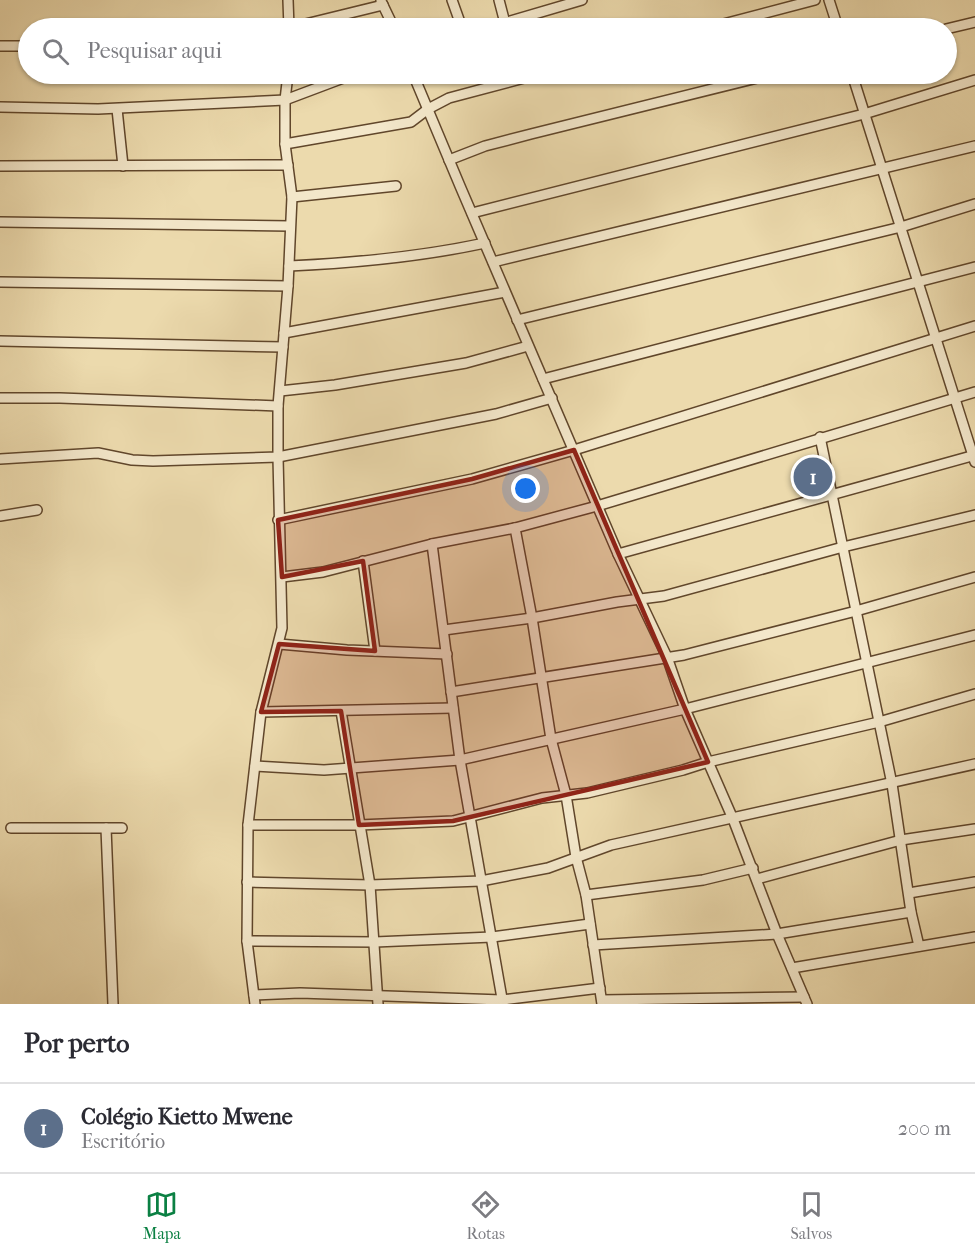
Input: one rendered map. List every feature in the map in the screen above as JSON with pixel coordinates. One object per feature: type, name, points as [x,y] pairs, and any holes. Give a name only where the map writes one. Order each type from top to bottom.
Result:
[{"type":"street","points":[[288,0],[289,18]]},
{"type":"street","points":[[452,0],[458,18]]},
{"type":"street","points":[[499,0],[503,18]]},
{"type":"street","points":[[521,18],[582,0]]},
{"type":"street","points":[[746,18],[815,0]]},
{"type":"street","points":[[829,0],[835,18]]},
{"type":"street","points":[[325,18],[382,2],[389,18]]},
{"type":"street","points":[[957,26],[975,22]]},
{"type":"street","points":[[0,46],[18,46]]},
{"type":"street","points":[[472,213],[864,114],[975,80]]},
{"type":"street","points":[[287,84],[285,144],[292,197],[288,286],[278,406],[278,520],[282,577],[282,628],[261,712],[248,825],[247,941],[255,1000],[300,993],[378,1000],[502,1002],[600,988]]},
{"type":"street","points":[[0,107],[117,109],[285,100],[327,84]]},
{"type":"street","points":[[417,84],[597,506],[667,657],[685,709],[753,867],[777,934],[806,1000],[602,1002],[586,895],[576,857],[566,795],[551,739],[515,528]]},
{"type":"street","points":[[285,144],[411,122],[448,98],[501,84]]},
{"type":"street","points":[[449,160],[485,146],[733,84]]},
{"type":"street","points":[[618,554],[833,494],[974,458],[855,84]]},
{"type":"street","points":[[117,109],[123,166]]},
{"type":"street","points":[[493,262],[975,146]]},
{"type":"street","points":[[0,166],[288,165]]},
{"type":"street","points":[[292,197],[396,186]]},
{"type":"street","points":[[517,320],[901,227],[975,204]]},
{"type":"street","points":[[0,222],[290,226]]},
{"type":"street","points":[[289,266],[338,264],[434,254],[484,243]]},
{"type":"street","points":[[543,379],[975,267]]},
{"type":"street","points":[[0,282],[288,286]]},
{"type":"street","points":[[284,333],[505,292]]},
{"type":"street","points":[[278,520],[472,478],[574,450],[975,326]]},
{"type":"street","points":[[0,341],[283,347]]},
{"type":"street","points":[[280,391],[335,385],[466,363],[528,346]]},
{"type":"street","points":[[282,577],[323,572],[432,544],[515,528],[597,506],[975,392]]},
{"type":"street","points":[[0,398],[278,406]]},
{"type":"street","points":[[0,459],[98,453],[132,460],[153,461],[278,457],[475,418],[552,398]]},
{"type":"street","points":[[820,437],[892,784],[911,912],[919,946]]},
{"type":"street","points":[[0,516],[37,510]]},
{"type":"street","points":[[444,630],[664,596],[843,547],[975,515]]},
{"type":"street","points":[[432,544],[460,760],[502,1002]]},
{"type":"street","points":[[363,561],[375,651]]},
{"type":"street","points":[[451,692],[667,657],[856,611],[975,577]]},
{"type":"street","points":[[255,766],[324,770],[460,760],[685,709],[975,635]]},
{"type":"street","points":[[279,644],[447,654]]},
{"type":"street","points":[[248,825],[359,825],[453,821],[542,798],[587,794],[708,762],[879,722],[975,694]]},
{"type":"street","points":[[261,712],[453,708]]},
{"type":"street","points":[[341,711],[370,885],[378,1000]]},
{"type":"street","points":[[247,882],[370,885],[481,881],[549,868],[611,845],[975,764]]},
{"type":"street","points":[[11,828],[122,828]]},
{"type":"street","points":[[106,828],[113,1004]]},
{"type":"street","points":[[757,879],[901,840],[975,829]]},
{"type":"street","points":[[586,895],[703,880],[753,867]]},
{"type":"street","points":[[909,892],[975,882]]},
{"type":"street","points":[[593,945],[777,934],[911,912]]},
{"type":"street","points":[[247,941],[375,942],[492,937],[590,924]]},
{"type":"street","points":[[792,968],[975,937]]},
{"type":"highlighted area","points":[[574,450],[708,762],[453,821],[359,825],[341,711],[261,712],[279,644],[375,651],[363,561],[282,577],[278,520],[472,479]]},
{"type":"place","name":"Colégio Kietto Mwene","points":[[813,477]]}]
